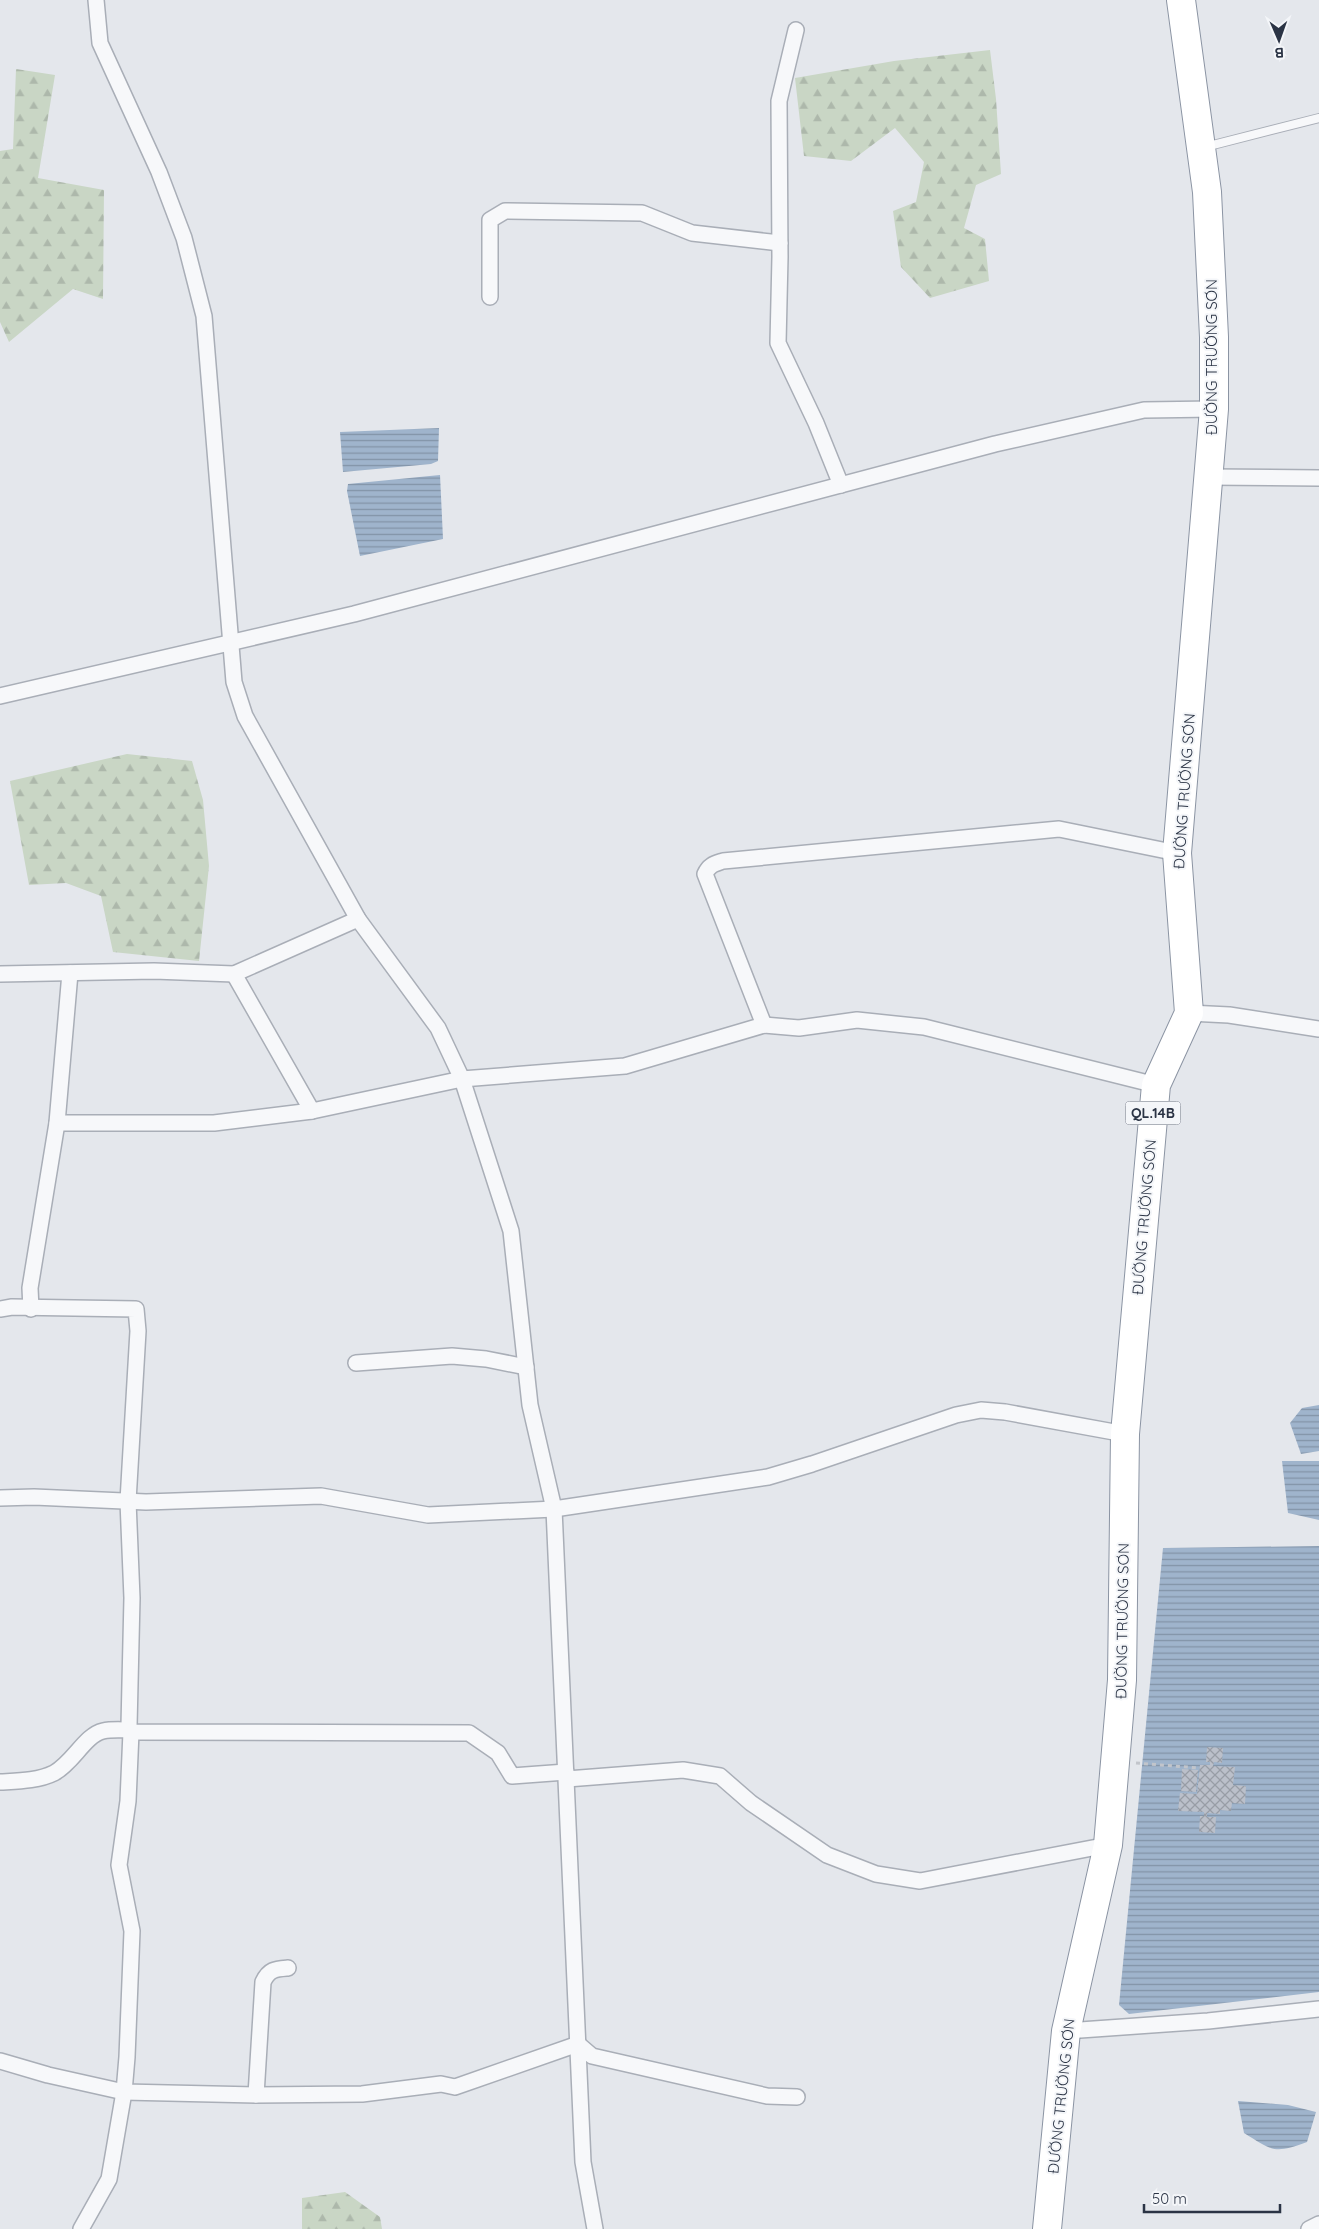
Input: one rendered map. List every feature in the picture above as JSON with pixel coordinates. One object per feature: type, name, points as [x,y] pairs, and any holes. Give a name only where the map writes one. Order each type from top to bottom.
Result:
[{"type":"highway","name":"ĐƯỜNG TRƯỜNG SƠN","points":[[1048,2229],[1066,2031],[1108,1845],[1122,1680],[1125,1434],[1156,1085],[1188,1013],[1176,853],[1214,410],[1214,337],[1207,192],[1181,0]]},
{"type":"street","points":[[96,0],[100,42],[159,172],[184,238],[204,316],[234,682],[245,716],[358,920],[438,1028],[462,1079],[511,1231],[530,1405],[554,1509],[583,2162],[595,2229]]},
{"type":"street","points":[[796,30],[779,101],[780,243],[778,343],[816,423],[841,485]]},
{"type":"street","points":[[490,297],[490,220],[505,211],[642,213],[692,233],[780,243]]},
{"type":"street","points":[[0,696],[363,611],[995,444],[1144,410],[1214,410]]},
{"type":"street","points":[[1208,477],[1319,478]]},
{"type":"street","points":[[764,1025],[705,874],[713,864],[722,861],[1059,829],[1176,853]]},
{"type":"street","points":[[0,974],[154,971],[234,974],[358,920]]},
{"type":"street","points":[[31,1309],[30,1288],[57,1123],[70,973]]},
{"type":"street","points":[[234,974],[312,1111]]},
{"type":"street","points":[[1188,1013],[1229,1015],[1319,1029]]},
{"type":"street","points":[[57,1123],[214,1123],[312,1111],[462,1079],[624,1066],[764,1025],[799,1028],[857,1020],[924,1027],[1156,1085]]},
{"type":"street","points":[[0,1309],[12,1307],[31,1309],[136,1309],[138,1331],[128,1502],[132,1598],[131,1731],[128,1801],[119,1865],[132,1931],[127,2057],[124,2092],[109,2179],[81,2229]]},
{"type":"street","points":[[356,1363],[452,1356],[486,1359],[526,1367]]},
{"type":"street","points":[[0,1498],[34,1497],[128,1502],[321,1496],[428,1514],[554,1509],[768,1477],[956,1415],[980,1410],[1004,1412],[1125,1434]]},
{"type":"street","points":[[0,1782],[43,1777],[52,1774],[71,1762],[86,1742],[97,1733],[131,1731],[470,1733],[498,1754],[512,1776],[566,1776],[683,1770],[720,1776],[751,1803],[827,1854],[876,1874],[920,1881],[1108,1845]]},
{"type":"street","points":[[256,2095],[263,1982],[268,1972],[274,1969],[288,1968]]},
{"type":"street","points":[[1066,2031],[1208,2021],[1319,2009]]},
{"type":"street","points":[[0,2060],[48,2075],[124,2092],[256,2095],[362,2094],[441,2084],[455,2087],[578,2044]]},
{"type":"street","points":[[578,2044],[592,2056],[766,2096],[797,2097]]},
{"type":"street","points":[[1309,2229],[1319,2224]]},
{"type":"lane","points":[[1201,148],[1319,118]]},
{"type":"path","points":[[1115,1762],[1199,1768]]},
{"type":"green space","points":[[990,50],[996,99],[1001,174],[976,185],[964,228],[985,239],[989,281],[930,298],[901,267],[893,211],[916,202],[924,162],[895,128],[851,161],[804,156],[795,78],[894,61]]},
{"type":"green space","points":[[16,69],[55,75],[38,178],[104,190],[103,299],[73,289],[9,342],[0,322],[0,151],[13,149]]},
{"type":"green space","points":[[127,754],[192,761],[203,800],[209,866],[199,961],[113,952],[101,896],[66,883],[29,885],[10,781]]},
{"type":"green space","points":[[345,2192],[380,2217],[382,2229],[302,2229],[302,2198]]},
{"type":"water","points":[[439,428],[438,461],[431,464],[343,472],[340,432]]},
{"type":"water","points":[[440,475],[443,539],[360,556],[347,491],[348,484]]},
{"type":"water","points":[[1319,1405],[1319,1451],[1301,1454],[1290,1423],[1302,1408]]},
{"type":"water","points":[[1282,1461],[1319,1461],[1319,1520],[1288,1513]]},
{"type":"water","points":[[1319,1546],[1319,1992],[1129,2014],[1119,2005],[1163,1548]]},
{"type":"water","points":[[1238,2101],[1288,2105],[1316,2112],[1307,2142],[1280,2149],[1274,2149],[1261,2144],[1244,2133]]},
{"type":"building","points":[[1207,1747],[1223,1748],[1222,1763],[1214,1762],[1213,1766],[1235,1767],[1233,1785],[1246,1786],[1245,1804],[1232,1803],[1231,1811],[1220,1810],[1220,1814],[1207,1813],[1207,1817],[1216,1817],[1215,1833],[1199,1832],[1200,1816],[1204,1816],[1204,1812],[1178,1811],[1180,1793],[1197,1794],[1200,1765],[1210,1765],[1210,1762],[1206,1762]]},
{"type":"building","points":[[1182,1769],[1198,1770],[1196,1792],[1181,1791]]}]
